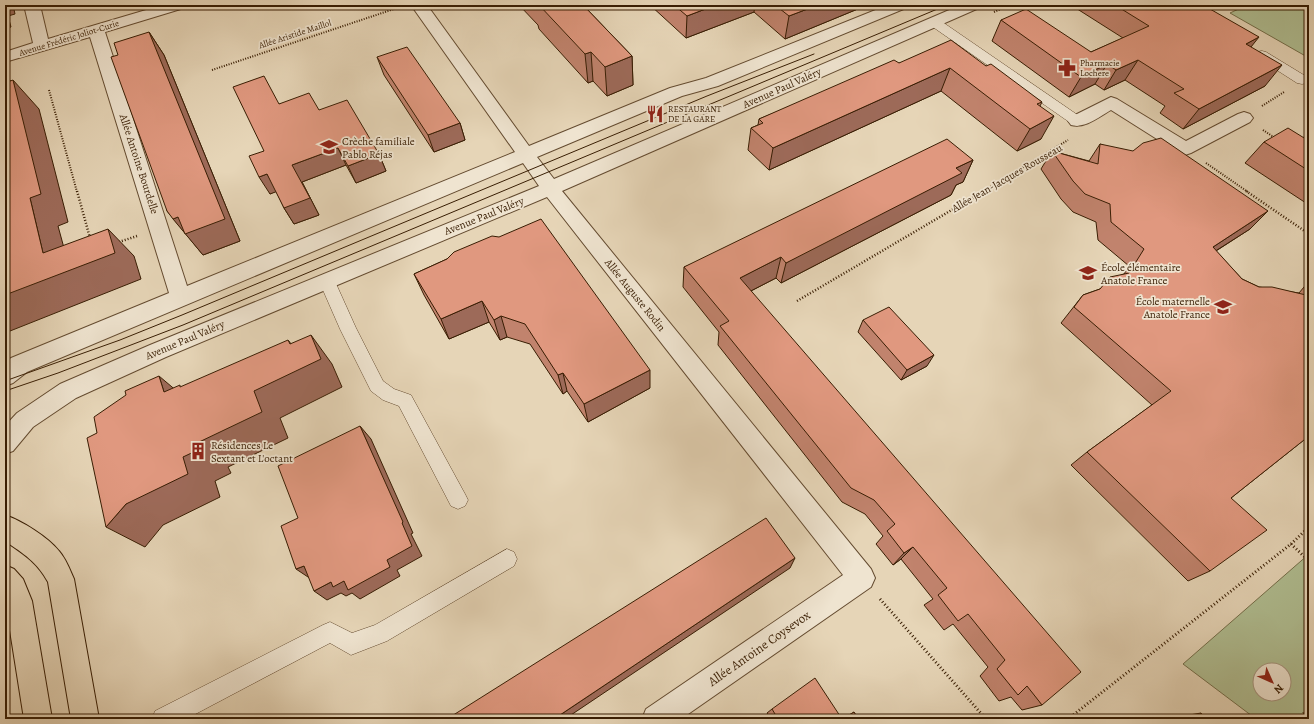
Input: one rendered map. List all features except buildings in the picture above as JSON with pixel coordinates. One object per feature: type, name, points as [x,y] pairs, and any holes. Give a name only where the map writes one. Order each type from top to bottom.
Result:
[{"type":"main road","points":[[5,527],[39,549],[50,560],[61,579],[85,719]]},
{"type":"main road","points":[[5,578],[14,588],[19,601],[38,719]]},
{"type":"street","points":[[32,5],[42,46]]},
{"type":"street","name":"Avenue Frédéric Joliot-Curie","points":[[5,57],[179,5]]},
{"type":"street","name":"Allée Auguste Rodin","points":[[419,5],[566,209],[862,578]]},
{"type":"street","points":[[5,376],[19,365],[676,92],[712,82],[901,5]]},
{"type":"street","name":"Avenue Paul Valéry","points":[[5,443],[25,420],[68,391],[158,351],[551,188],[974,5]]},
{"type":"street","name":"Allée Antoine Bourdelle","points":[[96,30],[160,227],[181,298]]},
{"type":"street","points":[[1077,122],[1111,103],[1186,149],[1244,118]]},
{"type":"street","name":"Allée Antoine Coysevox","points":[[656,719],[862,578]]},
{"type":"lane","points":[[934,22],[1077,122]]},
{"type":"lane","points":[[1250,48],[1302,80]]},
{"type":"lane","points":[[327,281],[348,329],[377,386],[389,395],[405,400],[458,500]]},
{"type":"lane","points":[[163,719],[330,632],[351,644],[380,634],[507,559]]},
{"type":"path","name":"Allée Aristide Maillol","points":[[212,70],[398,8]]},
{"type":"path","points":[[1278,140],[1244,118],[1302,80]]},
{"type":"path","points":[[49,90],[91,244]]},
{"type":"path","name":"Allée Jean-Jacques Rousseau","points":[[797,301],[1067,142],[1077,122]]},
{"type":"path","points":[[1297,144],[1309,134]]},
{"type":"path","points":[[1186,149],[1309,234]]},
{"type":"path","points":[[116,244],[160,227]]},
{"type":"path","points":[[1068,719],[1291,544],[1309,527]]},
{"type":"path","points":[[1291,544],[1309,560]]},
{"type":"path","points":[[862,578],[986,719]]},
{"type":"path","points":[[1299,719],[1309,707]]},
{"type":"green space","points":[[1247,5],[1309,5],[1309,58],[1230,13]]},
{"type":"green space","points":[[1309,554],[1309,719],[1256,719],[1183,664]]},
{"type":"tram line","points":[[5,391],[58,373],[183,325],[947,5]]},
{"type":"tram line","points":[[5,381],[120,340],[182,315],[707,96],[814,54]]},
{"type":"place","name":"Pharmacie Lochere","points":[[1067,68]]},
{"type":"place","name":"RESTAURANT DE LA GARE","points":[[655,114]]},
{"type":"place","name":"Crèche familiale Pablo Réjas","points":[[329,147]]},
{"type":"place","name":"École élémentaire Anatole France","points":[[1088,273]]},
{"type":"place","name":"École maternelle Anatole France","points":[[1223,307]]},
{"type":"place","name":"Résidences Le Sextant et L'octant","points":[[198,451]]}]
